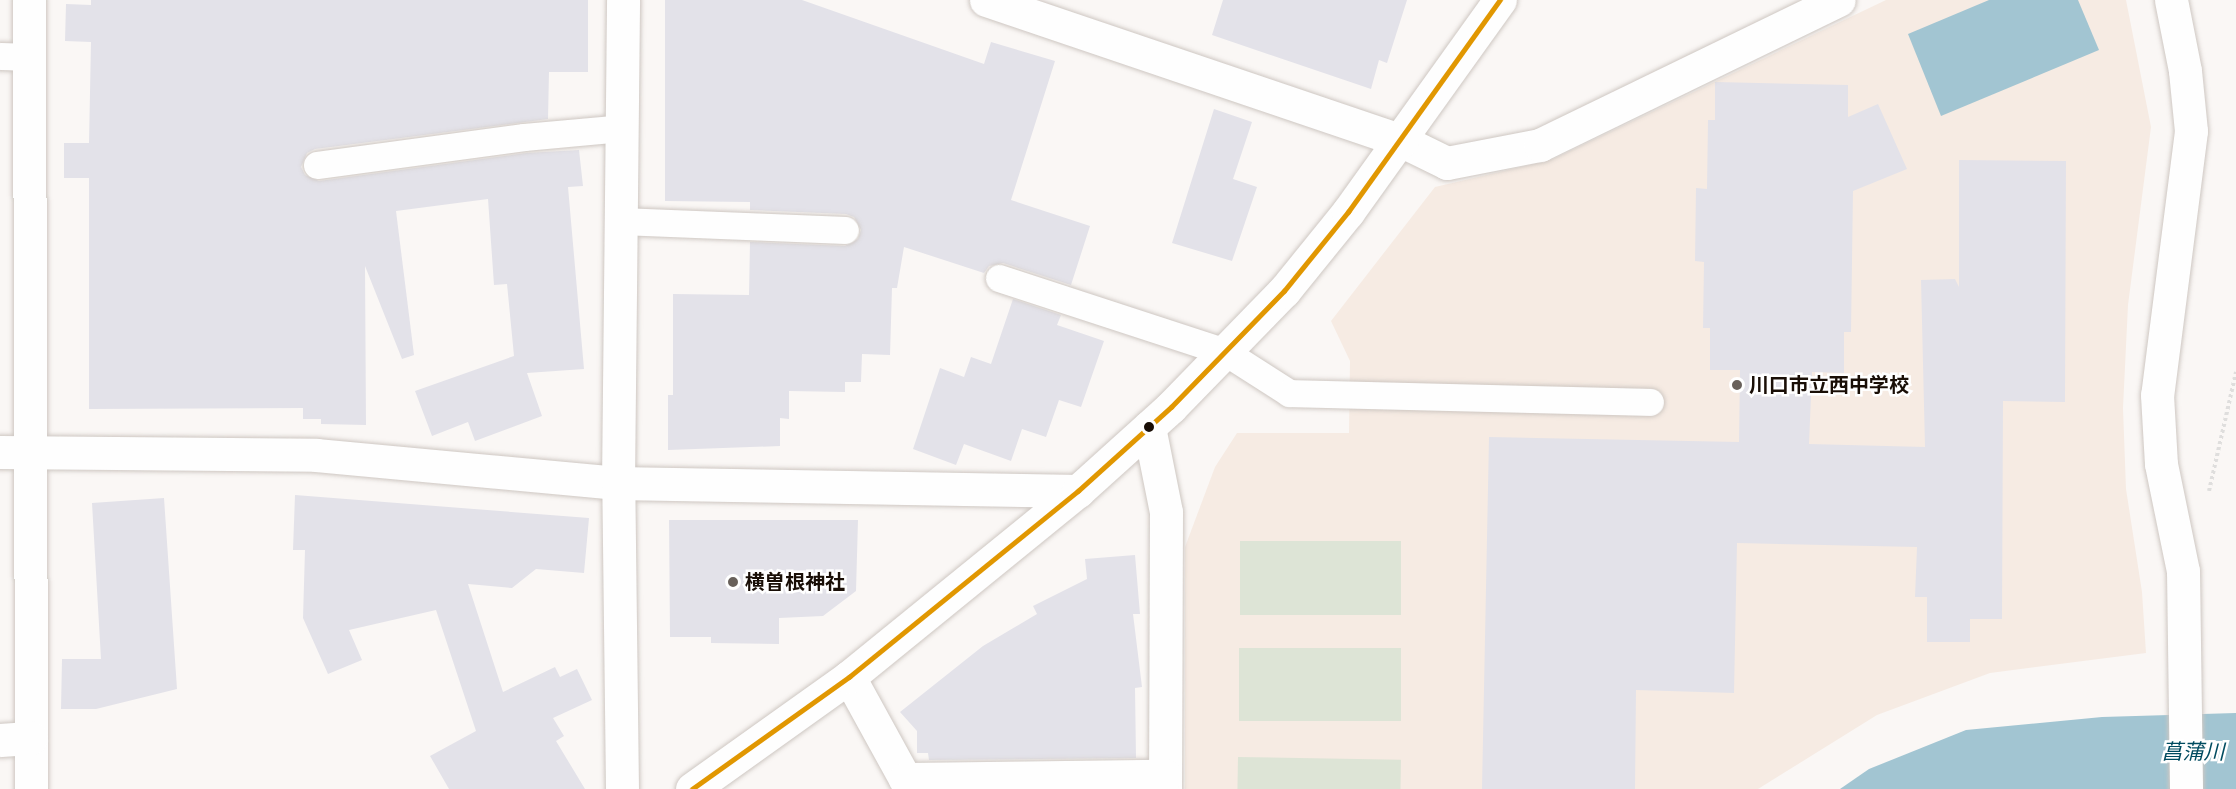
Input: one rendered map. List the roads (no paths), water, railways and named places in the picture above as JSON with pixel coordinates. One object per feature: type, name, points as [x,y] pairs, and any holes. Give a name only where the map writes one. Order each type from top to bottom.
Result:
[{"type":"street","points":[[29,0],[15,56],[15,739],[31,789]]},
{"type":"street","points":[[622,789],[618,483],[623,0]]},
{"type":"street","points":[[986,0],[1402,141],[1447,164],[1540,145],[1839,0]]},
{"type":"street","points":[[692,789],[849,677],[1078,491],[1149,427],[1284,291],[1402,141],[1500,0]]},
{"type":"street","points":[[2170,0],[2185,71],[2190,131],[2157,395],[2161,464],[2182,571],[2185,628],[2186,789]]},
{"type":"street","points":[[849,677],[905,784],[1165,783],[1166,512],[1149,427]]},
{"type":"street","points":[[15,452],[316,455],[618,483],[1078,491]]},
{"type":"lane","points":[[316,165],[524,137],[622,128]]},
{"type":"lane","points":[[621,221],[845,230]]},
{"type":"lane","points":[[999,278],[1225,352],[1289,393],[1650,402]]},
{"type":"water","points":[[1989,0],[2078,0],[2099,50],[1941,116],[1908,34]]},
{"type":"water","name":"菖蒲川","points":[[2236,713],[2236,789],[1840,789],[1869,769],[1966,730],[2102,717]]},
{"type":"place","name":"川口市立西中学校","points":[[1737,385]]},
{"type":"place","name":"横曽根神社","points":[[733,582]]}]
